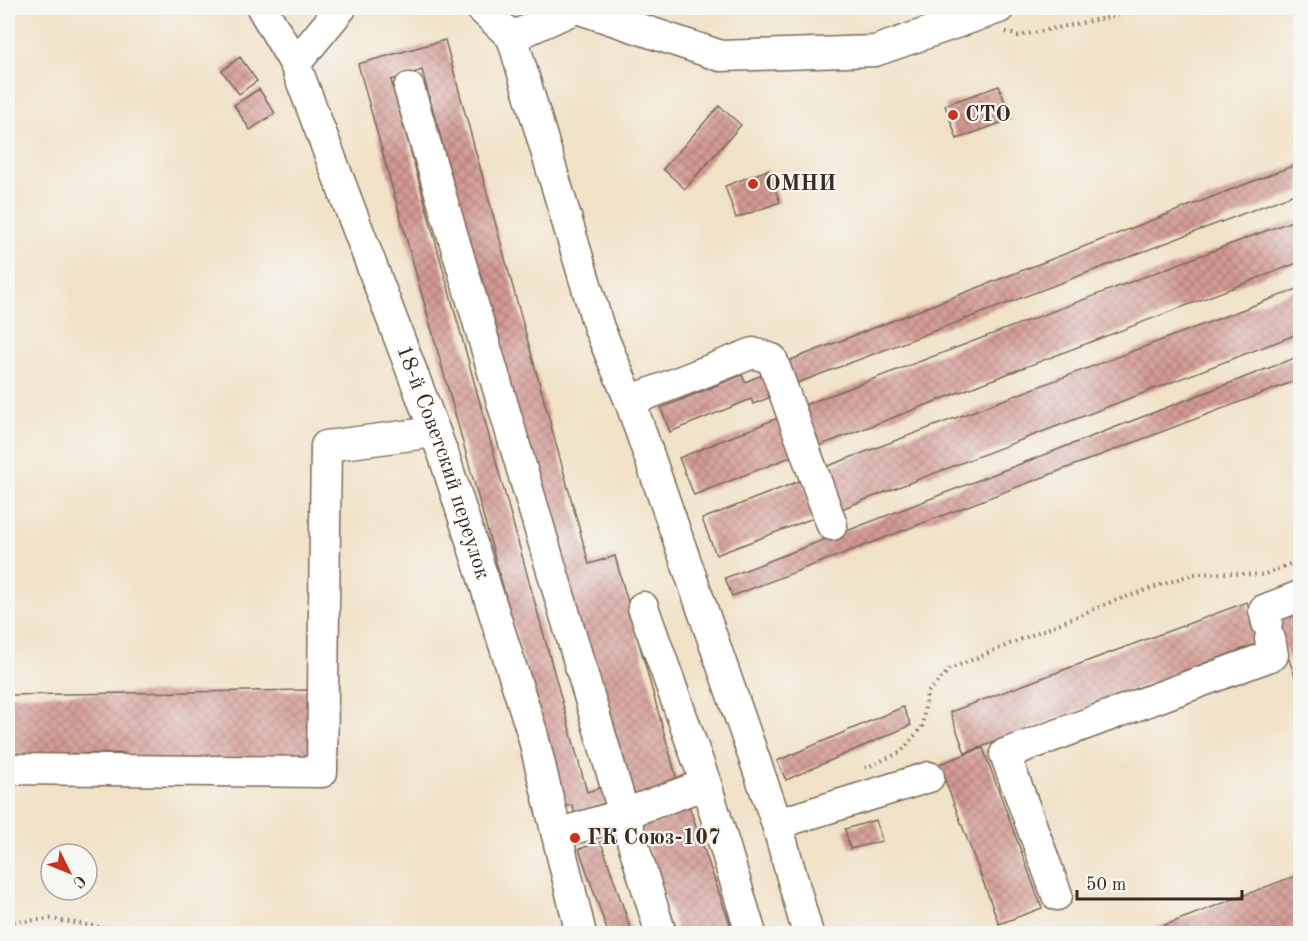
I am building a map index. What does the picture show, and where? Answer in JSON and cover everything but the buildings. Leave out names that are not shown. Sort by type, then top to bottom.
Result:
[{"type":"street","name":"18-й Советский переулок","points":[[262,8],[295,64],[435,432],[532,732],[579,928]]},
{"type":"street","points":[[295,64],[341,8]]},
{"type":"street","points":[[481,8],[512,37],[599,328],[630,401],[777,824],[808,933]]},
{"type":"street","points":[[512,37],[576,8],[722,56],[875,51],[999,8]]},
{"type":"street","points":[[409,88],[624,814],[662,933]]},
{"type":"street","points":[[630,401],[753,353],[772,359],[832,525]]},
{"type":"street","points":[[8,769],[322,772],[326,446],[435,432]]},
{"type":"street","points":[[1057,895],[1005,754],[1273,655],[1264,610],[1300,596]]},
{"type":"street","points":[[643,607],[706,784],[751,933]]},
{"type":"street","points":[[777,824],[929,777]]},
{"type":"street","points":[[557,834],[624,814],[706,784]]},
{"type":"path","points":[[969,19],[1018,36],[1153,8]]},
{"type":"path","points":[[862,769],[901,753],[922,727],[927,693],[950,669],[1111,602],[1193,574],[1263,575],[1300,560]]},
{"type":"path","points":[[8,922],[51,919],[124,933]]},
{"type":"path","points":[[509,933],[579,928]]},
{"type":"place","name":"СТО","points":[[953,115]]},
{"type":"place","name":"ОМНИ","points":[[753,184]]},
{"type":"place","name":"ГК Союз-107","points":[[575,838]]}]
